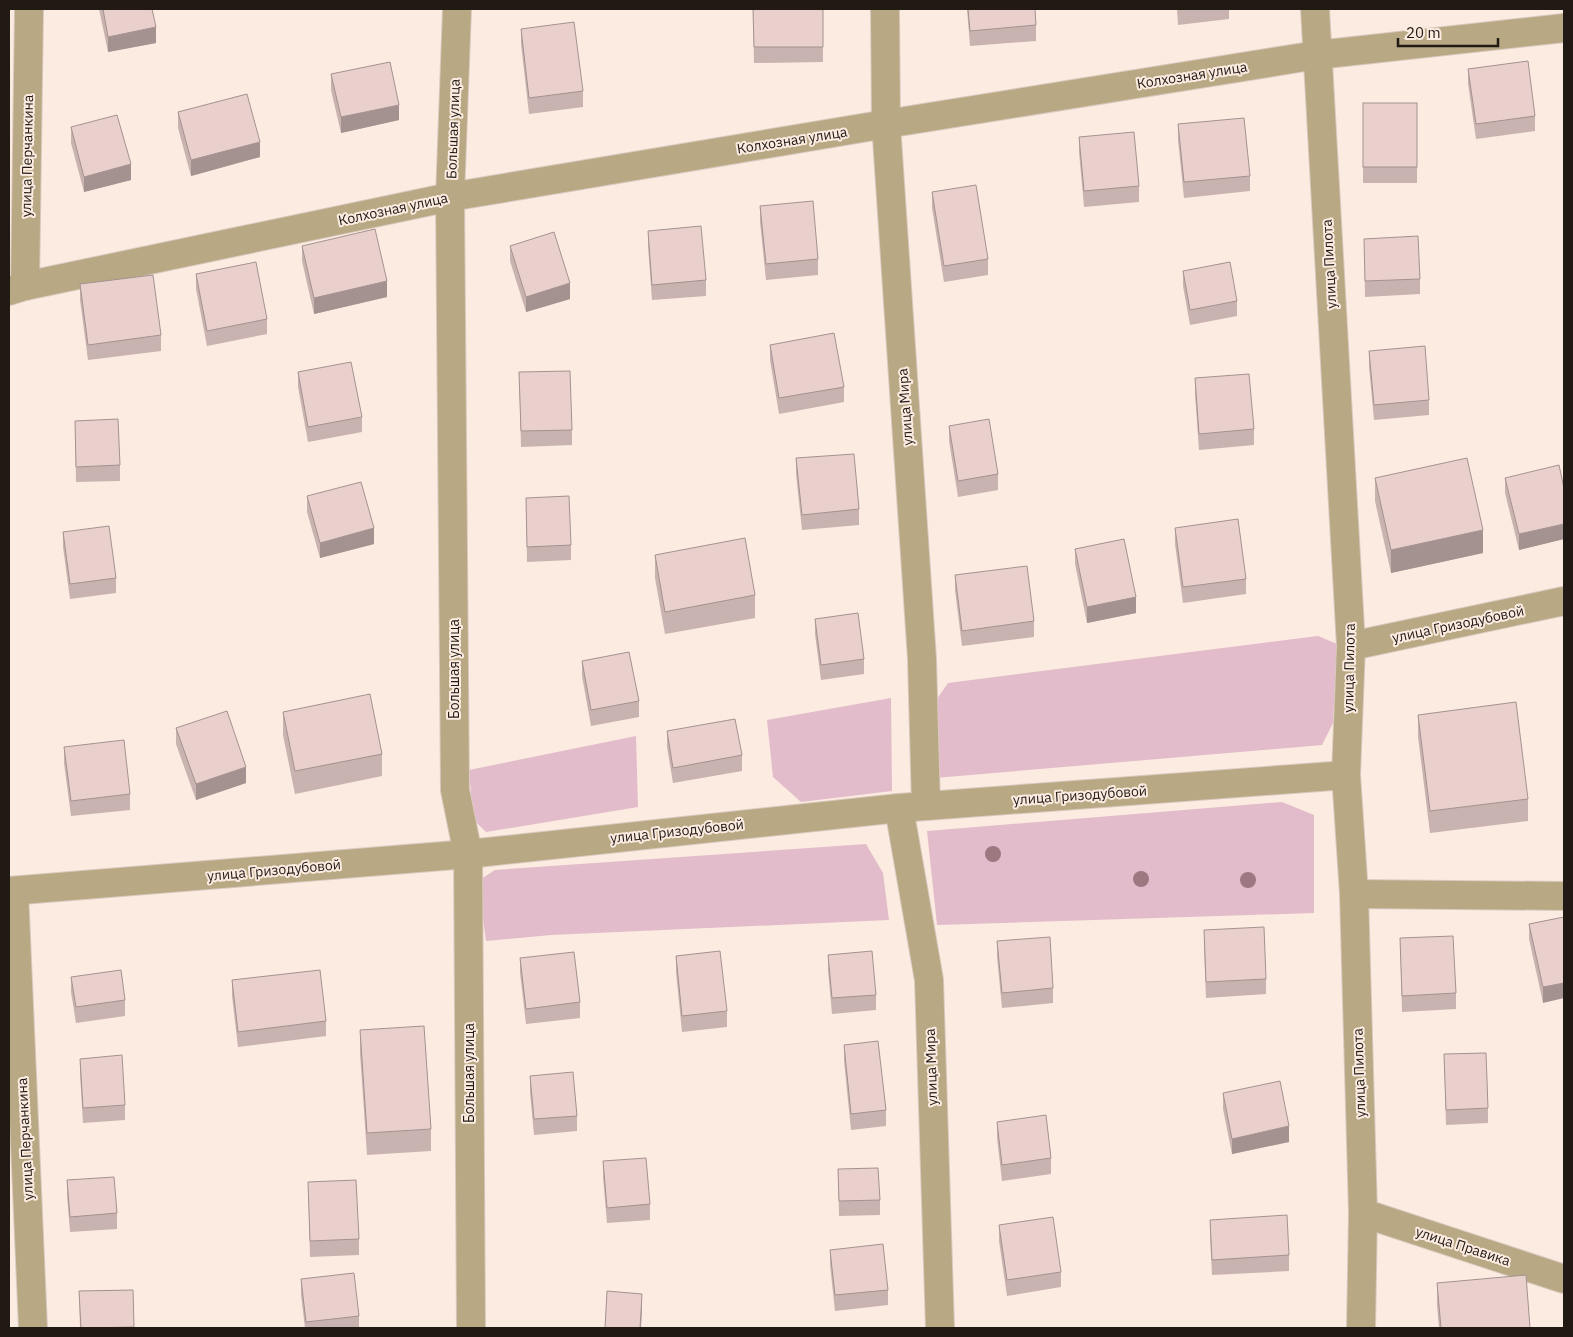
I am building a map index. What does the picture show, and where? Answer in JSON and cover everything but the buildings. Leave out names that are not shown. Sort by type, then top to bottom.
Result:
[{"type":"street","name":"улица Перчанкина","points":[[17,289],[29,9]]},
{"type":"street","name":"Большая улица","points":[[456,9],[450,197],[455,790],[468,854],[471,1328]]},
{"type":"street","name":"улица Мира","points":[[885,9],[886,124],[922,659],[913,807],[928,980],[940,1328]]},
{"type":"street","name":"улица Пилота","points":[[1315,9],[1351,646],[1346,775],[1354,894],[1363,1212],[1361,1328]]},
{"type":"street","name":"Колхозная улица","points":[[17,289],[450,197],[886,124],[1317,55],[1564,28]]},
{"type":"street","name":"улица Гризодубовой","points":[[1351,646],[1564,601]]},
{"type":"street","name":"улица Гризодубовой","points":[[11,891],[468,854],[913,807],[1346,775]]},
{"type":"street","name":"улица Перчанкина","points":[[11,891],[33,1328]]},
{"type":"street","points":[[1354,894],[1564,896]]},
{"type":"street","name":"улица Правика","points":[[1363,1212],[1564,1279]]},
{"type":"shaded area","points":[[1318,636],[1337,644],[1333,723],[1322,745],[935,778],[932,706],[948,683]]},
{"type":"shaded area","points":[[891,698],[892,791],[801,802],[773,777],[767,720]]},
{"type":"shaded area","points":[[636,736],[638,807],[486,832],[473,819],[469,770]]},
{"type":"shaded area","points":[[1282,802],[1314,815],[1314,913],[937,925],[927,831]]},
{"type":"shaded area","points":[[866,844],[883,873],[889,920],[551,935],[486,941],[478,881],[495,870]]}]
